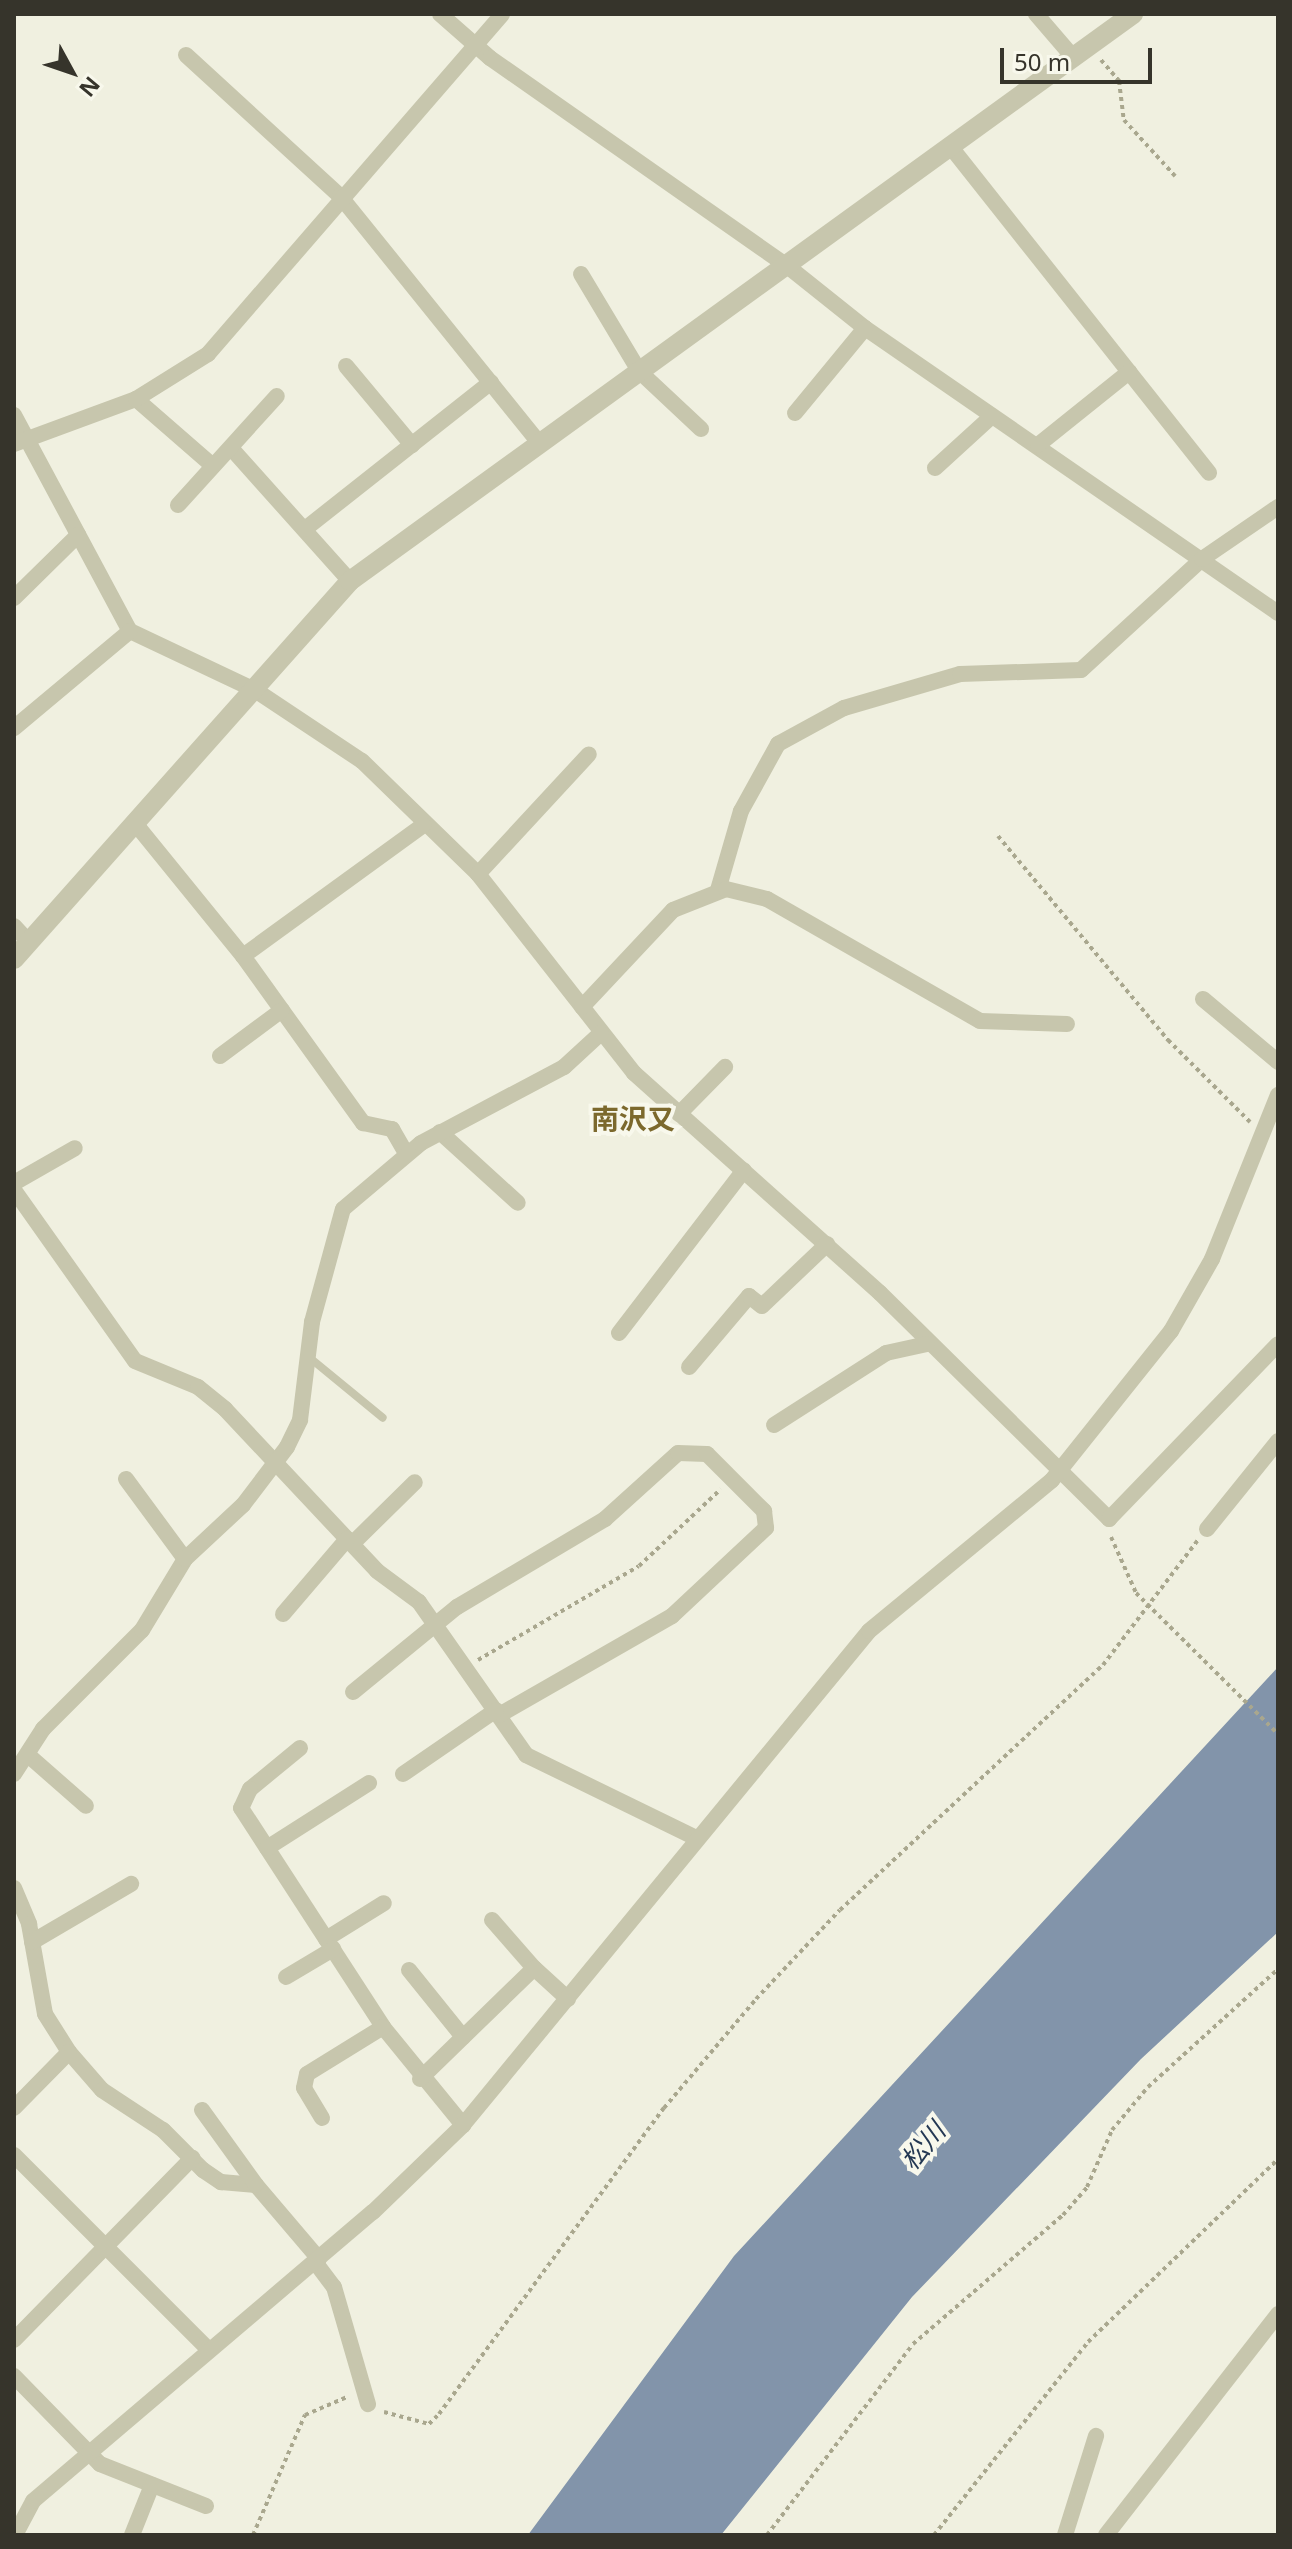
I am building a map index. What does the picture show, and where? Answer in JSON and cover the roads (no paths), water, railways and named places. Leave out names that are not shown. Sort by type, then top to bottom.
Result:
[{"type":"street","points":[[440,14],[475,43],[786,265],[865,328],[1278,613]]},
{"type":"street","points":[[21,441],[136,399],[224,338],[340,196],[502,14]]},
{"type":"street","points":[[1036,14],[1082,53]]},
{"type":"street","points":[[14,959],[350,581],[1133,14]]},
{"type":"street","points":[[186,55],[340,196],[539,443]]},
{"type":"street","points":[[950,146],[1209,473]]},
{"type":"street","points":[[581,274],[639,371],[701,429]]},
{"type":"street","points":[[795,413],[865,328]]},
{"type":"street","points":[[346,366],[412,445]]},
{"type":"street","points":[[1038,445],[1129,372]]},
{"type":"street","points":[[305,529],[491,382]]},
{"type":"street","points":[[178,505],[277,396]]},
{"type":"street","points":[[136,399],[213,466]]},
{"type":"street","points":[[14,415],[21,441],[78,535],[130,631],[255,690],[362,761],[423,825],[478,874],[601,1033],[679,1114],[827,1244],[1109,1519],[1278,1344]]},
{"type":"street","points":[[935,468],[992,416]]},
{"type":"street","points":[[231,448],[350,581]]},
{"type":"street","points":[[718,890],[741,811],[778,744],[844,708],[960,674],[1081,670],[1202,559],[1278,507]]},
{"type":"street","points":[[14,598],[78,535]]},
{"type":"street","points":[[14,728],[130,631]]},
{"type":"street","points":[[478,874],[589,754]]},
{"type":"street","points":[[134,822],[243,956],[363,1123],[392,1129],[406,1153]]},
{"type":"street","points":[[243,956],[423,825]]},
{"type":"street","points":[[582,1007],[673,910],[718,890],[767,899],[980,1021],[1067,1024]]},
{"type":"street","points":[[14,926],[29,942]]},
{"type":"street","points":[[1203,999],[1278,1062]]},
{"type":"street","points":[[220,1056],[282,1010]]},
{"type":"street","points":[[14,1774],[85,1681],[142,1630],[185,1559],[274,1465],[300,1420],[327,1251],[343,1209],[406,1153],[564,1067],[601,1033]]},
{"type":"street","points":[[679,1114],[725,1067]]},
{"type":"street","points":[[15,2535],[33,2501],[317,2261],[463,2125],[568,1999],[694,1837],[869,1631],[1052,1480],[1057,1465],[1171,1331],[1212,1259],[1270,1128],[1278,1095]]},
{"type":"street","points":[[440,1132],[518,1203]]},
{"type":"street","points":[[14,1183],[75,1148]]},
{"type":"street","points":[[619,1333],[744,1170]]},
{"type":"street","points":[[14,1190],[135,1361],[198,1387],[435,1622],[533,1760],[694,1837]]},
{"type":"street","points":[[689,1367],[749,1296],[762,1306],[827,1244]]},
{"type":"street","points":[[774,1425],[886,1353],[927,1344]]},
{"type":"street","points":[[1207,1529],[1278,1441]]},
{"type":"street","points":[[353,1692],[435,1622],[605,1519],[678,1453],[700,1450],[764,1511],[766,1528],[672,1616],[498,1712],[403,1774]]},
{"type":"street","points":[[126,1479],[185,1559]]},
{"type":"street","points":[[283,1614],[350,1541],[415,1482]]},
{"type":"street","points":[[300,1748],[250,1789],[241,1808],[383,2027],[420,2079],[463,2125]]},
{"type":"street","points":[[28,1755],[86,1806]]},
{"type":"street","points":[[267,1848],[369,1783]]},
{"type":"street","points":[[32,1942],[131,1884]]},
{"type":"street","points":[[14,1888],[32,1942],[45,2014],[69,2052],[102,2090],[221,2182],[256,2185]]},
{"type":"street","points":[[286,1977],[384,1903]]},
{"type":"street","points":[[492,1920],[534,1968],[568,1999]]},
{"type":"street","points":[[420,2079],[534,1968]]},
{"type":"street","points":[[409,1970],[463,2037]]},
{"type":"street","points":[[322,2118],[304,2088],[307,2074],[383,2027]]},
{"type":"street","points":[[14,2108],[69,2052]]},
{"type":"street","points":[[202,2110],[334,2287],[368,2404]]},
{"type":"street","points":[[14,2155],[209,2350]]},
{"type":"street","points":[[14,2340],[192,2158]]},
{"type":"street","points":[[1106,2535],[1278,2314]]},
{"type":"street","points":[[14,2376],[100,2464],[206,2506]]},
{"type":"street","points":[[1065,2535],[1096,2436]]},
{"type":"street","points":[[132,2535],[152,2485]]},
{"type":"lane","points":[[310,1358],[383,1418]]},
{"type":"water","name":"松川","points":[[1278,1667],[1278,1932],[1141,2059],[912,2297],[721,2535],[528,2535],[734,2256]]},
{"type":"district","name":"南沢又","points":[[633,1118]]}]
